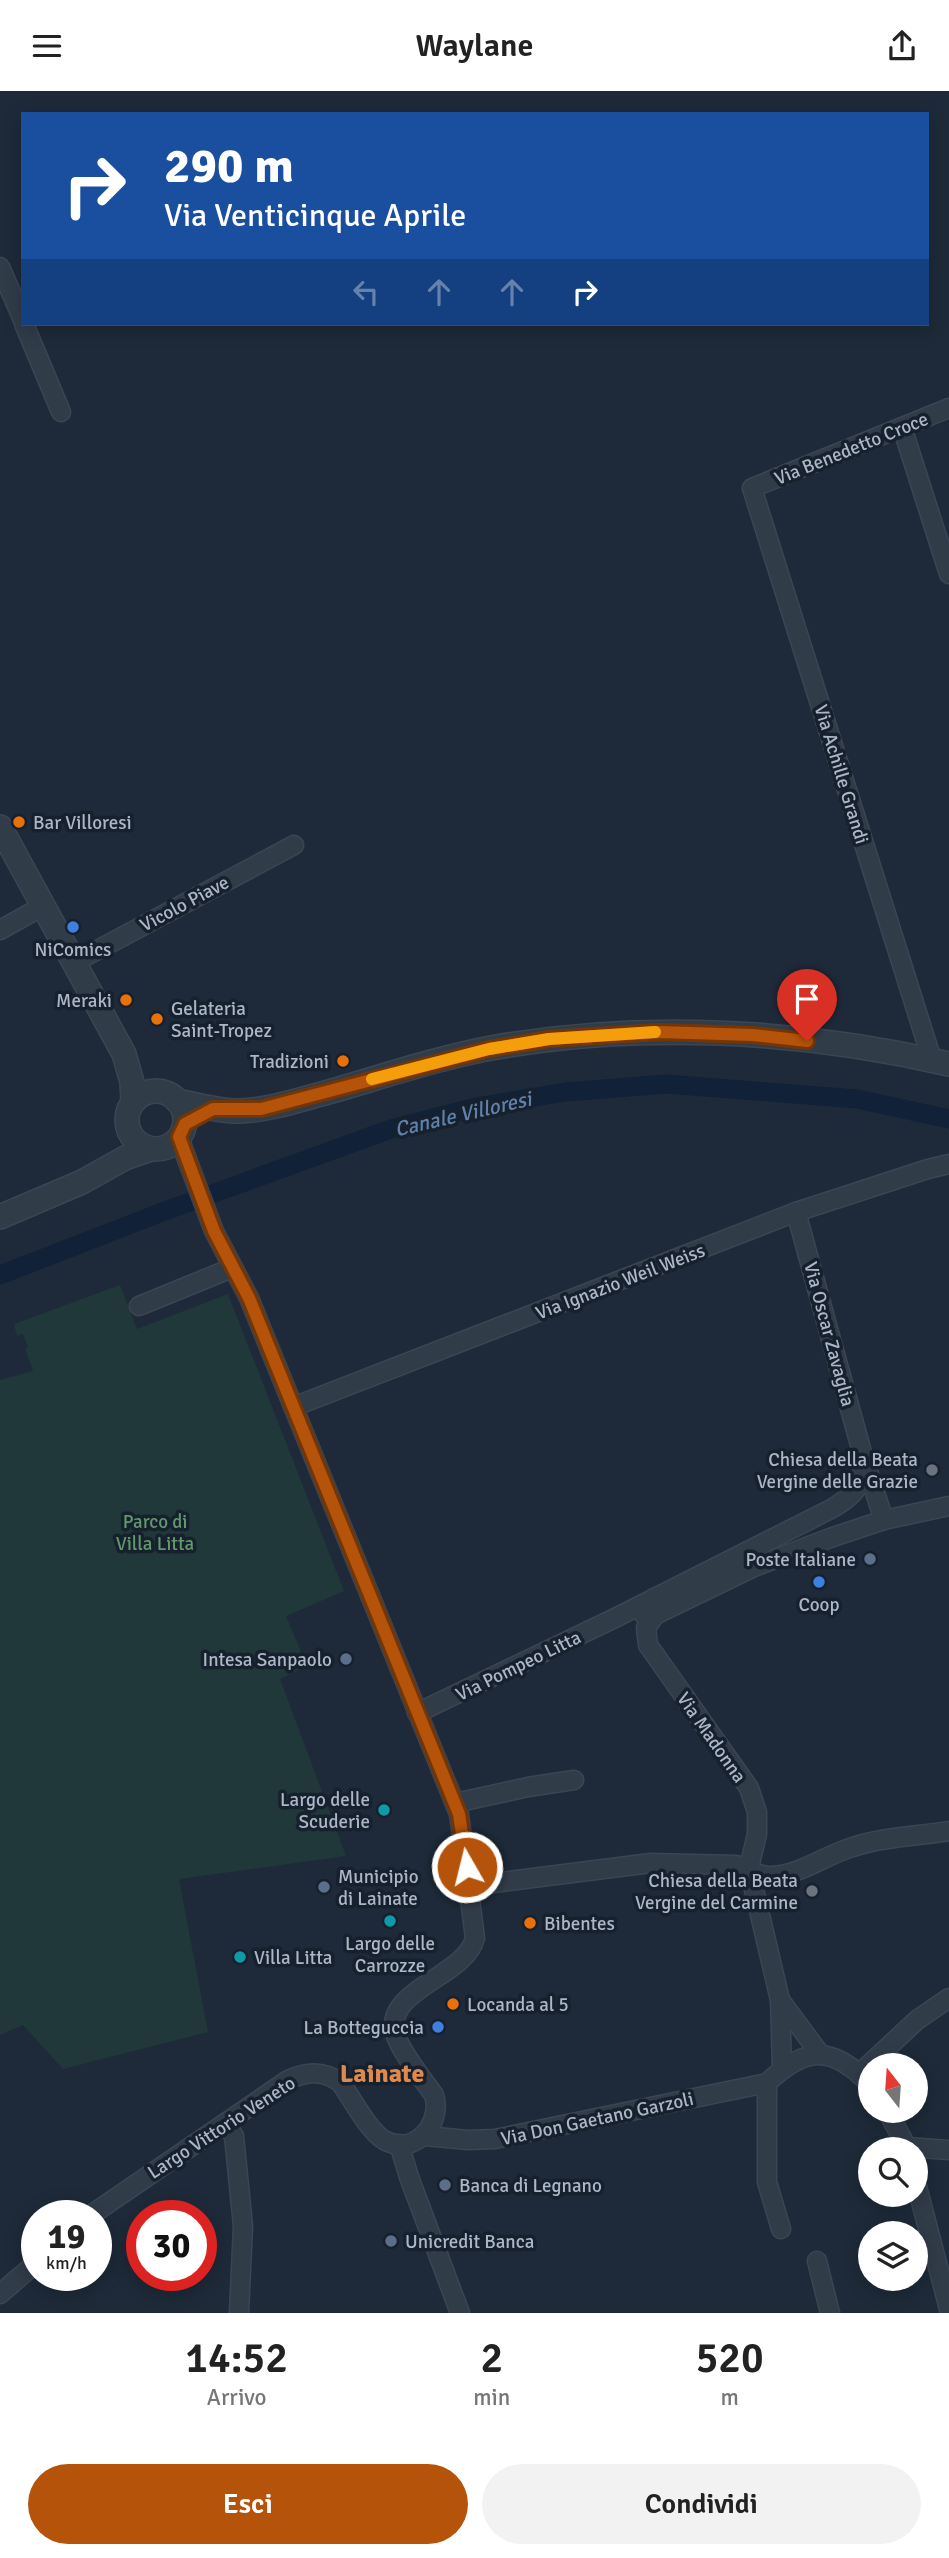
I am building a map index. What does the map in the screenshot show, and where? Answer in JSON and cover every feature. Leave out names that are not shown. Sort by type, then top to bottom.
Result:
[{"type":"street","points":[[0,267],[21,317]]},
{"type":"street","points":[[25,326],[61,412]]},
{"type":"street","name":"Via Benedetto Croce","points":[[752,488],[949,408]]},
{"type":"street","points":[[902,427],[949,574]]},
{"type":"street","name":"Via Achille Grandi","points":[[752,488],[940,1062]]},
{"type":"street","points":[[0,827],[124,1054],[132,1082],[133,1102],[127,1115],[128,1129],[119,1152],[109,1166]]},
{"type":"street","name":"Vicolo Piave","points":[[75,962],[294,845]]},
{"type":"street","points":[[0,930],[44,906]]},
{"type":"street","points":[[133,1102],[149,1092],[213,1109],[261,1109],[489,1049],[549,1039],[659,1032],[753,1035],[868,1048],[940,1062]]},
{"type":"street","points":[[124,1054],[182,1107],[184,1139],[214,1231],[249,1298],[416,1713],[455,1803],[462,1828],[475,1938],[470,1951],[460,1961],[407,1998],[400,2006],[395,2020],[397,2041],[434,2095],[437,2104],[435,2121],[413,2140],[409,2177],[460,2313]]},
{"type":"street","points":[[0,1217],[82,1182],[109,1166],[184,1139],[213,1109]]},
{"type":"street","points":[[128,1129],[136,1142],[151,1149]]},
{"type":"street","name":"Via Ignazio Weil Weiss","points":[[293,1407],[796,1212],[949,1164]]},
{"type":"street","name":"Via Oscar Zavaglia","points":[[796,1212],[863,1456],[884,1520]]},
{"type":"street","points":[[139,1306],[232,1268]]},
{"type":"street","name":"Via Oscar Zavaglia","points":[[841,1503],[855,1493],[860,1485],[863,1456]]},
{"type":"street","points":[[841,1503],[848,1514],[850,1531]]},
{"type":"street","name":"Via Pompeo Litta","points":[[655,1607],[841,1503]]},
{"type":"street","name":"Via Pompeo Litta","points":[[416,1713],[619,1616],[655,1607],[850,1531],[884,1520],[949,1506]]},
{"type":"street","name":"Via Madonna","points":[[655,1607],[646,1628],[648,1645],[749,1788],[757,1812],[757,1834],[749,1868]]},
{"type":"street","points":[[455,1803],[574,1780]]},
{"type":"street","points":[[470,1886],[651,1863],[736,1865],[749,1868],[764,1877],[774,1876],[797,1870],[853,1846],[949,1831]]},
{"type":"street","points":[[749,1868],[780,2000],[782,2069]]},
{"type":"street","points":[[888,2053],[917,2020],[949,1998]]},
{"type":"street","points":[[780,2000],[820,2054],[844,2064],[858,2074]]},
{"type":"street","points":[[781,2229],[767,2182],[767,2083],[795,2060],[820,2054]]},
{"type":"street","name":"Largo Vittorio Veneto","points":[[112,2201],[288,2080],[305,2073],[320,2073],[333,2077],[377,2134],[390,2143],[413,2140]]},
{"type":"street","name":"Via Don Gaetano Garzoli","points":[[413,2140],[495,2139],[767,2083]]},
{"type":"street","points":[[225,2123],[234,2136],[243,2226],[239,2313]]},
{"type":"street","points":[[928,2149],[949,2150]]},
{"type":"street","points":[[922,2207],[949,2309]]},
{"type":"street","points":[[817,2261],[830,2313]]},
{"type":"street","points":[[0,2294],[21,2276]]},
{"type":"green space","name":"Parco di Villa Litta","points":[[120,1285],[137,1329],[228,1294],[344,1591],[286,1616],[307,1666],[280,1679],[346,1856],[179,1879],[208,2032],[63,2069],[23,2025],[0,2035],[0,1380],[33,1371],[23,1334],[17,1336],[14,1324]]},
{"type":"waterway","name":"Canale Villoresi","points":[[0,1275],[165,1211],[391,1129],[476,1107],[565,1092],[667,1084],[857,1099],[949,1119]]},
{"type":"slow traffic","points":[[372,1079],[489,1049],[549,1039],[655,1032]]},
{"type":"place","name":"Bar Villoresi","points":[[19,822]]},
{"type":"place","name":"NiComics","points":[[73,927]]},
{"type":"place","name":"Meraki","points":[[126,1000]]},
{"type":"place","name":"Gelateria Saint-Tropez","points":[[157,1019]]},
{"type":"place","name":"Tradizioni","points":[[343,1061]]},
{"type":"place","name":"Chiesa della Beata Vergine delle Grazie","points":[[932,1470]]},
{"type":"place","name":"Poste Italiane","points":[[870,1559]]},
{"type":"place","name":"Coop","points":[[819,1582]]},
{"type":"place","name":"Intesa Sanpaolo","points":[[346,1659]]},
{"type":"place","name":"Largo delle Scuderie","points":[[384,1810]]},
{"type":"place","name":"Municipio di Lainate","points":[[324,1887]]},
{"type":"place","name":"Chiesa della Beata Vergine del Carmine","points":[[812,1891]]},
{"type":"place","name":"Largo delle Carrozze","points":[[390,1921]]},
{"type":"place","name":"Bibentes","points":[[530,1923]]},
{"type":"place","name":"Villa Litta","points":[[240,1957]]},
{"type":"place","name":"Locanda al 5","points":[[453,2004]]},
{"type":"place","name":"La Botteguccia","points":[[438,2027]]},
{"type":"place","name":"Banca di Legnano","points":[[445,2185]]},
{"type":"place","name":"Unicredit Banca","points":[[391,2241]]},
{"type":"district","name":"Lainate","points":[[382,2073]]},
{"type":"route","points":[[467,1867],[459,1814],[249,1298],[214,1231],[179,1137],[185,1124],[213,1109],[261,1109],[489,1049],[549,1039],[659,1032],[753,1035],[807,1041]]}]
